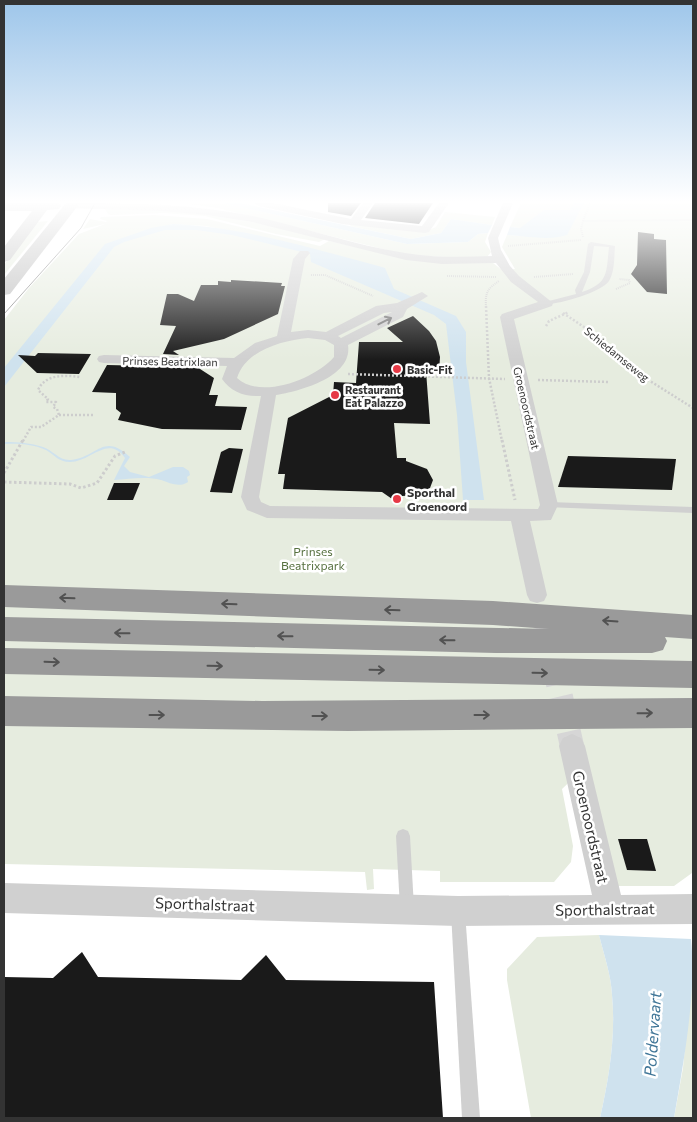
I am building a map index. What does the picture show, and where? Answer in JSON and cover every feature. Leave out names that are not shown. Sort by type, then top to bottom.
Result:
[{"type":"highway","points":[[4,596],[493,613],[693,627]]},
{"type":"highway","points":[[4,629],[496,641],[693,641]]},
{"type":"highway","points":[[4,661],[693,675]]},
{"type":"highway","points":[[4,711],[260,716],[693,713]]},
{"type":"main road","points":[[4,290],[32,255]]},
{"type":"street","points":[[283,338],[302,255]]},
{"type":"street","points":[[399,255],[452,260],[501,259]]},
{"type":"street","points":[[499,255],[519,283],[547,303]]},
{"type":"street","name":"Prinses Beatrixlaan","points":[[328,336],[381,309],[402,306],[422,296]]},
{"type":"street","name":"Groenoordstraat","points":[[547,303],[507,317],[549,505]]},
{"type":"street","name":"Prinses Beatrixlaan","points":[[341,343],[398,314],[402,306]]},
{"type":"street","name":"Prinses Beatrixlaan","points":[[308,334],[328,336],[341,343],[342,354],[340,359],[323,374],[285,389],[269,392],[247,391],[236,386],[229,379],[230,371],[235,362],[255,350],[283,338],[308,334]]},
{"type":"street","name":"Prinses Beatrixlaan","points":[[104,359],[235,362]]},
{"type":"street","points":[[269,392],[250,497],[254,506],[267,512],[519,516],[544,515],[549,505]]},
{"type":"street","points":[[519,516],[537,595]]},
{"type":"street","name":"Groenoordstraat","points":[[572,746],[610,909]]},
{"type":"street","name":"Sporthalstraat","points":[[4,898],[458,911],[693,908]]},
{"type":"lane","points":[[579,294],[578,290],[586,272],[589,255]]},
{"type":"lane","points":[[547,303],[601,286],[607,281],[611,255]]},
{"type":"lane","points":[[549,505],[693,510]]},
{"type":"lane","points":[[403,836],[407,910]]},
{"type":"lane","points":[[458,911],[471,1118]]},
{"type":"path","points":[[296,275],[325,275],[402,306]]},
{"type":"path","name":"Schiedamseweg","points":[[547,303],[599,337],[642,376],[693,408]]},
{"type":"path","points":[[323,374],[472,378]]},
{"type":"path","points":[[59,415],[56,408],[53,407],[56,402],[46,402],[48,399],[38,390],[39,385],[43,380],[57,377],[80,377]]},
{"type":"path","points":[[4,473],[31,427],[41,427],[59,415],[92,415]]},
{"type":"path","points":[[4,482],[70,484],[81,488],[97,483],[115,456],[125,452]]},
{"type":"green space","points":[[11,255],[20,255],[4,275],[4,265]]},
{"type":"green space","name":"Prinses Beatrixpark","points":[[59,255],[391,255],[416,261],[493,263],[502,270],[515,269],[507,255],[693,255],[692,873],[674,886],[616,886],[586,766],[562,789],[573,846],[571,862],[554,882],[440,882],[440,871],[373,869],[374,889],[367,890],[365,872],[4,864],[4,320],[29,288]]},
{"type":"green space","points":[[414,255],[488,255],[464,258]]},
{"type":"green space","points":[[599,935],[610,980],[613,1010],[611,1057],[600,1118],[531,1118],[507,980],[507,969],[537,937]]},
{"type":"green space","points":[[693,960],[693,1118],[674,1118],[683,1068]]},
{"type":"water","points":[[96,255],[107,255],[4,387],[4,368]]},
{"type":"water","points":[[310,255],[339,255],[385,268],[394,289],[456,316],[466,332],[466,362],[484,500],[463,500],[457,415],[446,324],[434,315],[311,262]]},
{"type":"water","points":[[5,442],[24,443],[47,448],[67,460],[80,458],[107,446],[113,447],[130,457],[124,466],[130,472],[149,477],[173,467],[183,467],[189,471],[190,475],[187,477],[188,482],[181,485],[150,478],[114,480],[125,458],[119,451],[112,448],[99,451],[78,461],[66,462],[36,446],[4,444]]},
{"type":"water","name":"Poldervaart","points":[[599,935],[691,939],[691,1005],[674,1118],[600,1118],[611,1057],[613,1010],[610,980]]},
{"type":"building","points":[[637,255],[666,255],[667,294],[647,292],[631,274],[637,265]]},
{"type":"building","points":[[231,280],[282,283],[281,286],[285,286],[278,314],[224,339],[173,351],[179,355],[163,354],[176,326],[160,325],[167,294],[178,294],[194,301],[201,285],[218,285],[218,281],[231,282]]},
{"type":"building","points":[[413,316],[429,331],[436,341],[440,357],[439,372],[426,371],[430,424],[394,423],[397,458],[406,458],[406,461],[427,469],[433,480],[430,488],[421,495],[402,496],[395,501],[382,492],[283,489],[285,474],[278,474],[288,418],[333,395],[334,382],[356,383],[359,342],[403,342],[387,328]]},
{"type":"building","points":[[38,353],[91,354],[79,374],[37,373],[18,355],[35,356]]},
{"type":"building","points":[[107,365],[197,367],[214,378],[209,395],[218,395],[215,406],[247,407],[241,430],[162,429],[118,420],[121,413],[116,409],[116,393],[92,392]]},
{"type":"building","points":[[229,448],[243,449],[232,493],[210,492],[221,452]]},
{"type":"building","points":[[568,456],[676,459],[672,490],[558,487]]},
{"type":"building","points":[[114,483],[140,483],[133,500],[107,500]]},
{"type":"building","points":[[618,839],[647,839],[656,871],[627,870]]},
{"type":"building","points":[[82,952],[98,977],[241,980],[266,955],[286,980],[434,982],[443,1118],[4,1118],[4,977],[53,978]]},
{"type":"tunnel","points":[[545,626],[572,746]]},
{"type":"tram line","points":[[4,314],[57,255]]},
{"type":"place","name":"Basic-Fit","points":[[397,369]]},
{"type":"place","name":"Restaurant Eat Palazzo","points":[[335,395]]},
{"type":"place","name":"Sporthal Groenoord","points":[[397,499]]}]
